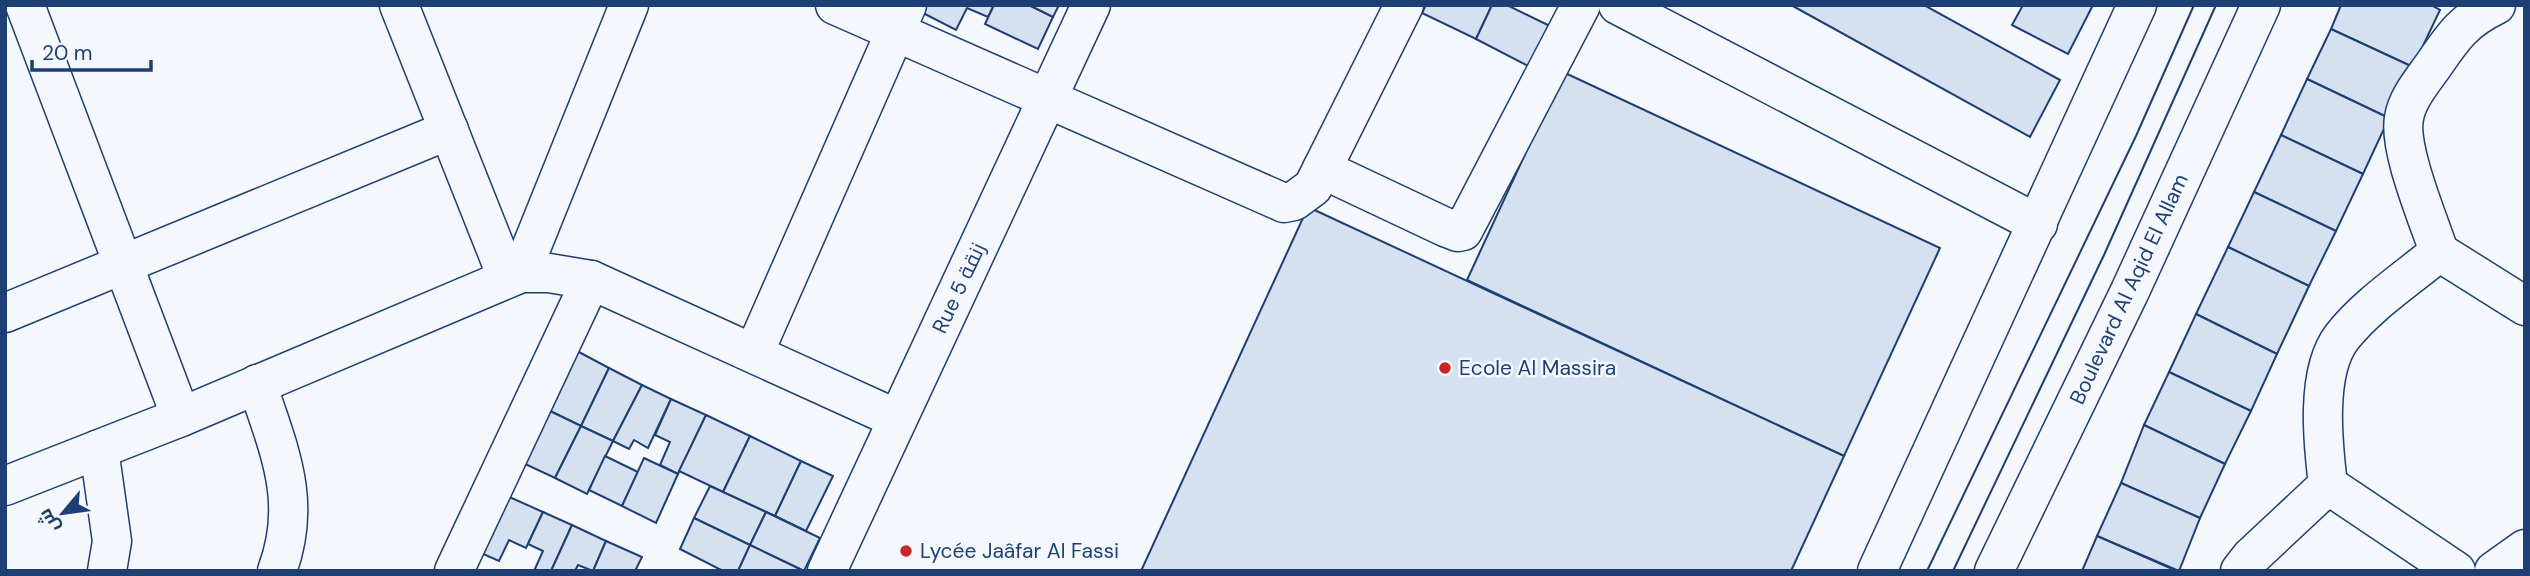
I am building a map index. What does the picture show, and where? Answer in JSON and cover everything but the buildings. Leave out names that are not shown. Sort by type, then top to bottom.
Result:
[{"type":"street","points":[[25,5],[125,262],[181,416]]},
{"type":"street","points":[[399,5],[449,130],[514,275]]},
{"type":"street","points":[[514,275],[629,5]]},
{"type":"street","points":[[835,5],[901,19],[1047,100],[1284,203],[1294,201],[1313,187],[1404,5]]},
{"type":"street","name":"Rue 5 زنقة","points":[[827,571],[1091,5]]},
{"type":"street","points":[[1322,169],[1445,227],[1463,231],[1581,5]]},
{"type":"street","points":[[1618,5],[2038,224]]},
{"type":"street","points":[[1877,571],[2137,5]]},
{"type":"street","name":"Boulevard Al Aqid El Allam","points":[[1994,571],[2130,291],[2261,5]]},
{"type":"street","points":[[2496,5],[2473,16],[2457,31],[2416,90],[2403,119],[2415,181],[2439,252],[2525,306]]},
{"type":"street","points":[[754,353],[901,19]]},
{"type":"street","points":[[5,313],[449,130]]},
{"type":"street","points":[[2439,252],[2369,309],[2340,339],[2325,389],[2321,420],[2328,485],[2456,571]]},
{"type":"street","points":[[5,486],[181,416],[514,275],[549,273],[591,280],[897,419]]},
{"type":"street","points":[[454,571],[591,280]]},
{"type":"street","points":[[257,384],[290,505],[289,538],[277,571]]},
{"type":"street","points":[[99,449],[112,541],[107,571]]},
{"type":"street","points":[[2240,571],[2328,485]]},
{"type":"street","points":[[2494,571],[2525,549]]},
{"type":"tram line","points":[[1927,571],[2136,136],[2194,5]]},
{"type":"tram line","points":[[1953,571],[2104,255],[2216,5]]},
{"type":"place","name":"Ecole Al Massira","points":[[1445,368]]},
{"type":"place","name":"Lycée Jaâfar Al Fassi","points":[[906,551]]}]
